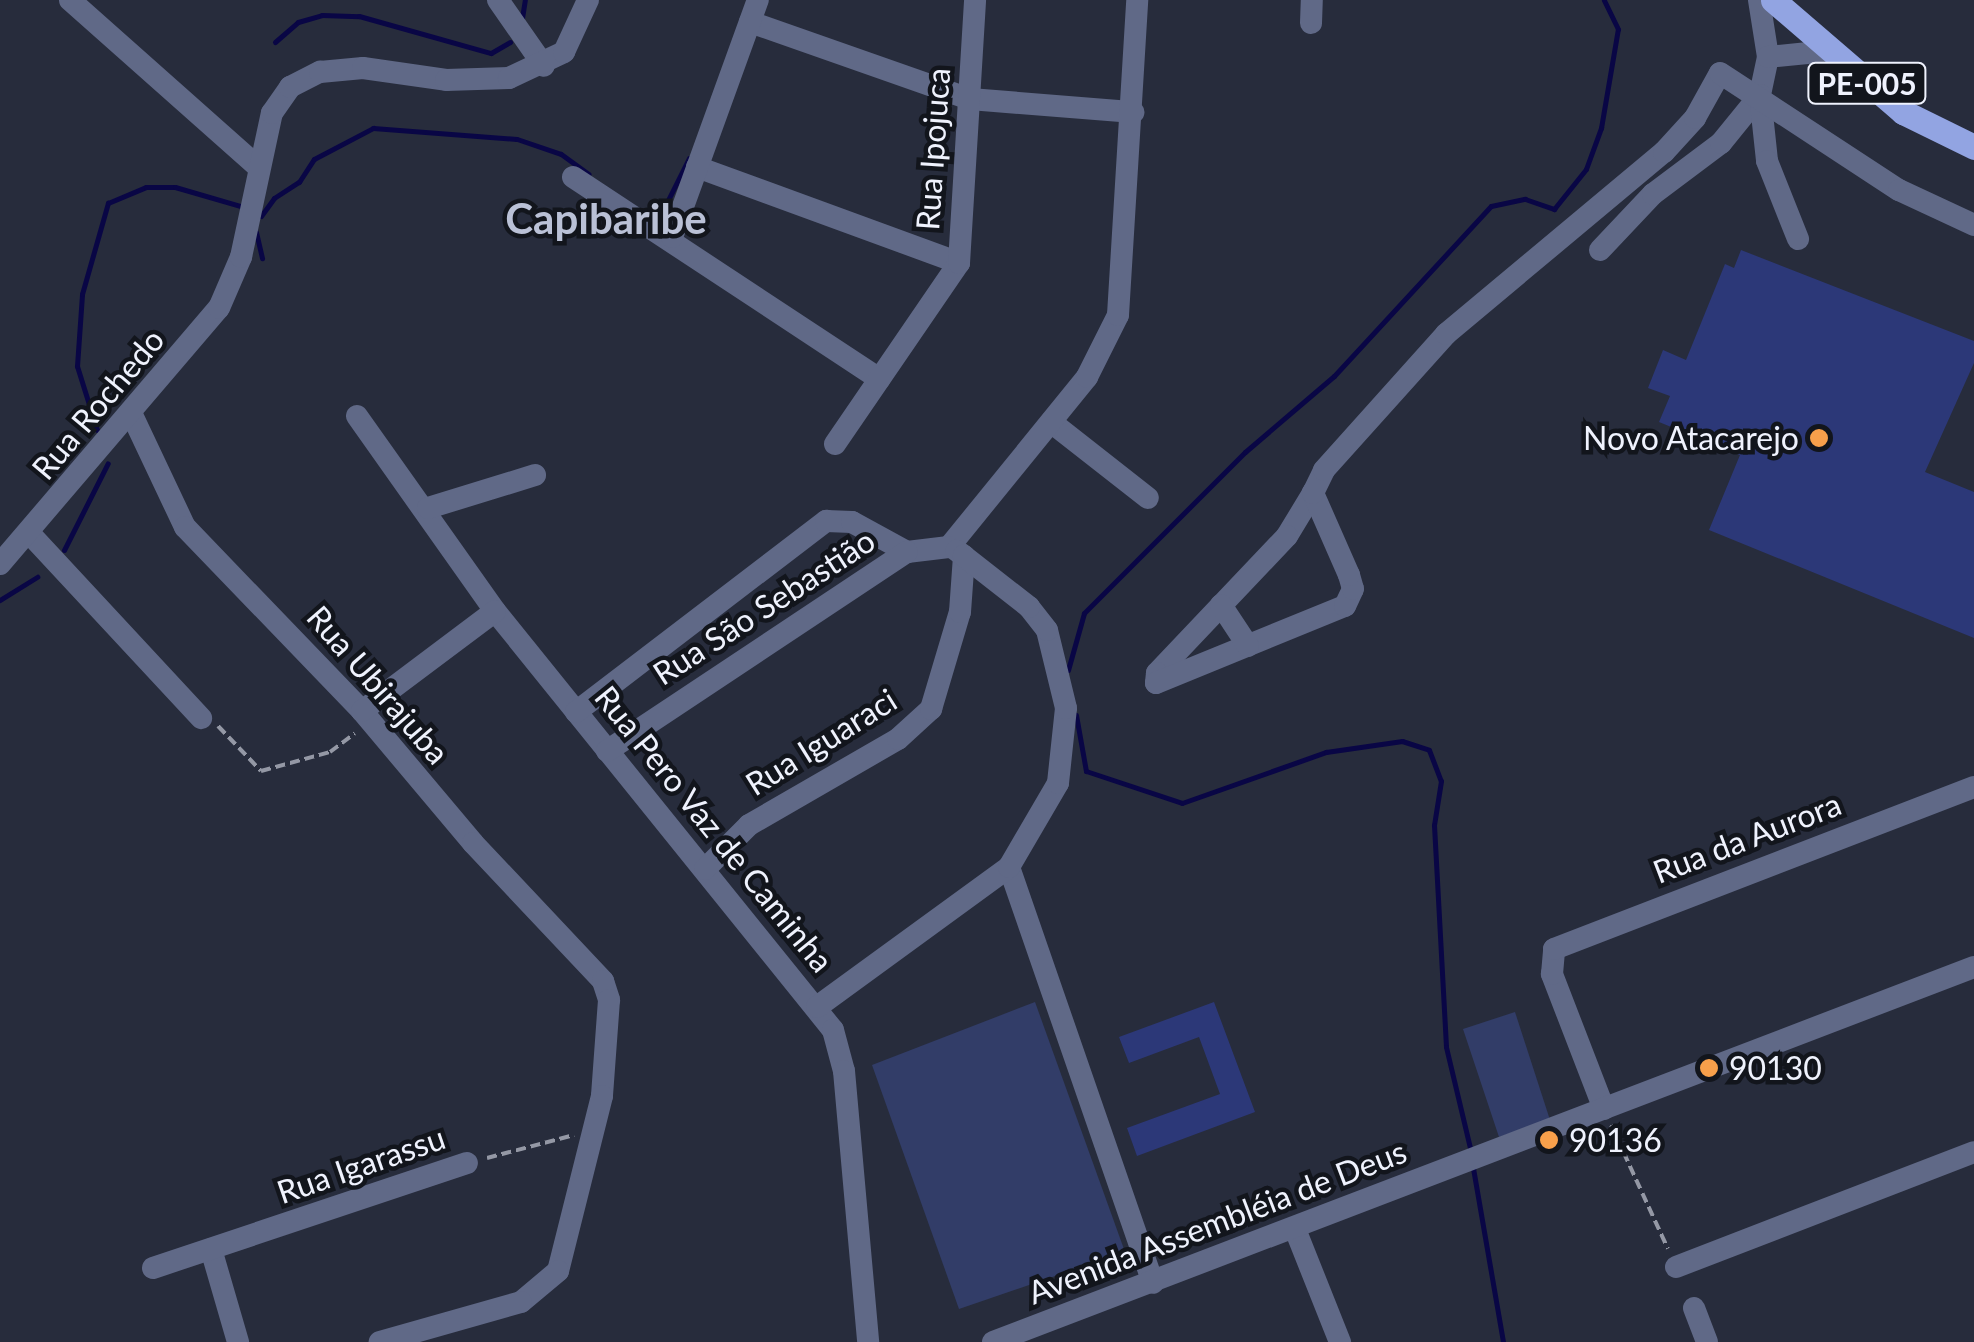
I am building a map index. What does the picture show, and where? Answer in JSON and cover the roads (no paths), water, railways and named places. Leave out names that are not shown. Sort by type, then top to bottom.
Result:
[{"type":"main road","name":"PE-005","points":[[1773,0],[1828,52],[1925,127],[1974,147]]},
{"type":"street","points":[[70,0],[256,165]]},
{"type":"street","points":[[498,0],[544,66],[564,52],[588,0]]},
{"type":"street","name":"Rua Ipojuca","points":[[835,444],[958,263],[975,0]]},
{"type":"street","points":[[957,552],[1107,344],[1118,315],[1137,0]]},
{"type":"street","points":[[1760,0],[1768,57],[1760,95],[1766,161],[1798,239]]},
{"type":"street","points":[[672,236],[754,11],[970,99],[1133,112]]},
{"type":"street","points":[[1768,57],[1828,52]]},
{"type":"street","name":"Rua Rochedo","points":[[0,564],[30,535],[204,330],[234,282],[249,222],[256,165],[272,113],[290,88],[320,72],[363,68],[482,82],[544,66]]},
{"type":"street","points":[[1312,493],[1349,576],[1350,600],[1156,683],[1157,673],[1287,536],[1312,493],[1355,428],[1446,334],[1664,152],[1695,118],[1720,73],[1760,95],[1899,190],[1974,224]]},
{"type":"street","points":[[1600,250],[1646,201],[1721,143],[1760,95]]},
{"type":"street","points":[[697,167],[958,263]]},
{"type":"street","points":[[573,177],[634,222],[672,236],[880,379]]},
{"type":"street","name":"Rua Ubirajuba","points":[[132,415],[185,528],[367,716],[604,981],[611,1034],[563,1257],[547,1286],[494,1312],[380,1342]]},
{"type":"street","name":"Rua Pero Vaz de Caminha","points":[[357,416],[428,508],[495,611],[817,1007],[838,1039],[868,1342]]},
{"type":"street","points":[[1051,422],[1148,498]]},
{"type":"street","points":[[428,508],[535,475]]},
{"type":"street","points":[[576,712],[694,616],[826,521],[852,522],[907,552],[957,552],[1039,618],[1061,675],[1062,770],[1045,813],[1009,867],[817,1007]]},
{"type":"street","points":[[30,535],[200,718]]},
{"type":"street","name":"Rua São Sebastião","points":[[608,751],[907,552]]},
{"type":"street","name":"Rua Iguaraci","points":[[705,869],[778,804],[898,740],[930,709],[954,641],[957,552]]},
{"type":"street","points":[[1221,605],[1248,646]]},
{"type":"street","points":[[367,716],[495,611]]},
{"type":"street","name":"Rua da Aurora","points":[[1604,1110],[1549,958],[1565,942],[1974,788]]},
{"type":"street","points":[[1009,867],[1154,1283]]},
{"type":"street","points":[[1604,1110],[1974,966]]},
{"type":"street","name":"Avenida Assembléia de Deus","points":[[993,1342],[1604,1110]]},
{"type":"street","points":[[1676,1267],[1974,1152]]},
{"type":"street","name":"Rua Igarassu","points":[[154,1268],[468,1163]]},
{"type":"street","points":[[1295,1229],[1340,1342]]},
{"type":"street","points":[[210,1249],[238,1342]]},
{"type":"street","points":[[1694,1308],[1708,1342]]},
{"type":"waterway","points":[[522,18],[525,0]]},
{"type":"waterway","points":[[1068,670],[1084,613],[1245,452],[1334,376],[1491,206],[1525,199],[1554,209],[1586,169],[1601,128],[1618,29],[1604,0]]},
{"type":"waterway","points":[[275,42],[298,22],[322,15],[359,16],[491,53],[510,42]]},
{"type":"waterway","points":[[261,216],[274,198],[299,182],[314,159],[373,128],[517,139],[561,154],[589,174]]},
{"type":"waterway","points":[[644,211],[663,210],[689,158]]},
{"type":"waterway","points":[[97,430],[77,366],[82,294],[108,203],[146,187],[175,187],[244,207]]},
{"type":"waterway","points":[[256,232],[262,258]]},
{"type":"waterway","points":[[64,550],[108,463]]},
{"type":"waterway","points":[[0,600],[37,577]]},
{"type":"waterway","points":[[1076,715],[1086,771],[1182,803],[1326,752],[1402,741],[1429,750],[1441,781],[1434,825],[1446,1047],[1471,1152]]},
{"type":"waterway","points":[[1473,1168],[1503,1342]]},
{"type":"place","name":"Novo Atacarejo","points":[[1819,438]]},
{"type":"place","name":"90130","points":[[1709,1068]]},
{"type":"place","name":"90136","points":[[1549,1140]]},
{"type":"district","name":"Capibaribe","points":[[606,218]]}]
